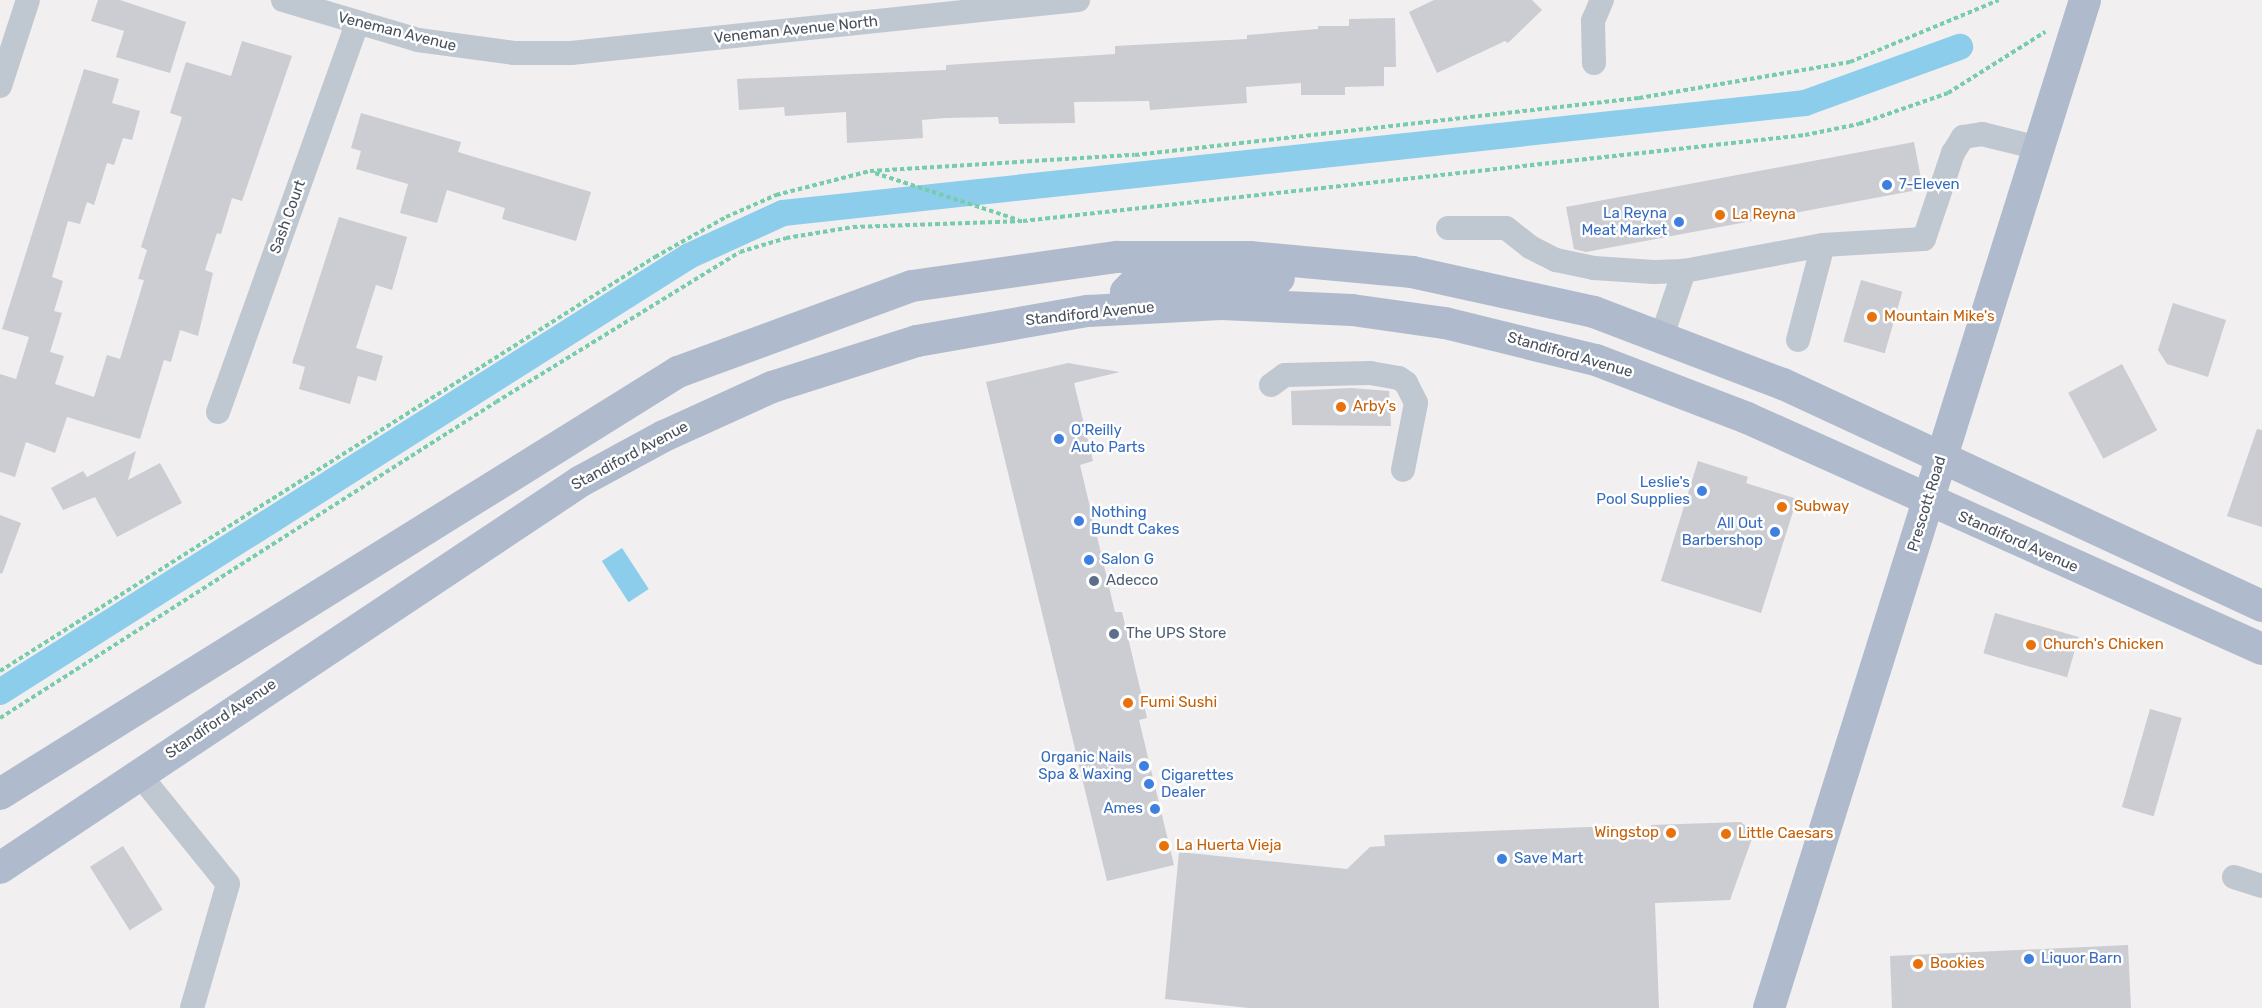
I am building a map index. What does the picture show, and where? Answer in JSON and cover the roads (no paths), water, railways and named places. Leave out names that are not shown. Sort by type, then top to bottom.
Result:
[{"type":"main road","name":"Prescott Road","points":[[1769,1008],[2084,4]]},
{"type":"main road","points":[[0,794],[678,372],[912,286],[1117,256],[1250,257],[1412,272],[1522,294],[1594,312],[1783,384],[2262,606]]},
{"type":"main road","points":[[1124,309],[1126,292],[1132,286],[1320,277],[1351,266]]},
{"type":"main road","name":"Standiford Avenue","points":[[0,868],[581,481],[672,432],[772,387],[957,332],[1124,309],[1221,304],[1310,306],[1394,315],[1502,335],[1660,382],[2262,649]]},
{"type":"main road","points":[[476,550],[472,537],[481,519],[595,442],[628,404]]},
{"type":"street","points":[[0,87],[28,0]]},
{"type":"street","name":"Veneman Avenue","points":[[283,0],[417,40],[514,53]]},
{"type":"street","name":"Veneman Avenue North","points":[[514,53],[631,48],[1078,0]]},
{"type":"street","points":[[1594,63],[1593,21],[1602,0]]},
{"type":"street","name":"Sash Court","points":[[218,412],[357,23]]},
{"type":"street","points":[[1448,228],[1506,228],[1530,247],[1556,260],[1594,268],[1684,271],[1823,245],[1924,238],[1953,153],[1963,137],[1982,134],[2038,148]]},
{"type":"street","points":[[1798,340],[1823,245]]},
{"type":"street","points":[[1662,336],[1684,271]]},
{"type":"street","points":[[1271,385],[1285,375],[1370,373],[1399,378],[1406,383],[1416,403],[1403,470]]},
{"type":"street","points":[[139,774],[228,884],[192,1008]]},
{"type":"street","points":[[2234,877],[2262,886]]},
{"type":"water","points":[[622,548],[649,589],[629,602],[602,561]]},
{"type":"waterway","points":[[0,692],[689,256],[783,213],[1805,103],[1960,47]]},
{"type":"place","name":"7-Eleven","points":[[1887,185]]},
{"type":"place","name":"La Reyna","points":[[1720,215]]},
{"type":"place","name":"La Reyna Meat Market","points":[[1679,222]]},
{"type":"place","name":"Mountain Mike's","points":[[1872,317]]},
{"type":"place","name":"Arby's","points":[[1341,407]]},
{"type":"place","name":"O'Reilly Auto Parts","points":[[1059,439]]},
{"type":"place","name":"Leslie's Pool Supplies","points":[[1702,491]]},
{"type":"place","name":"Subway","points":[[1782,507]]},
{"type":"place","name":"Nothing Bundt Cakes","points":[[1079,521]]},
{"type":"place","name":"All Out Barbershop","points":[[1775,532]]},
{"type":"place","name":"Salon G","points":[[1089,560]]},
{"type":"place","name":"Adecco","points":[[1094,581]]},
{"type":"place","name":"The UPS Store","points":[[1114,634]]},
{"type":"place","name":"Church's Chicken","points":[[2031,645]]},
{"type":"place","name":"Fumi Sushi","points":[[1128,703]]},
{"type":"place","name":"Organic Nails Spa & Waxing","points":[[1144,766]]},
{"type":"place","name":"Cigarettes Dealer","points":[[1149,784]]},
{"type":"place","name":"Ames","points":[[1155,809]]},
{"type":"place","name":"Wingstop","points":[[1671,833]]},
{"type":"place","name":"Little Caesars","points":[[1726,834]]},
{"type":"place","name":"La Huerta Vieja","points":[[1164,846]]},
{"type":"place","name":"Save Mart","points":[[1502,859]]},
{"type":"place","name":"Liquor Barn","points":[[2029,959]]},
{"type":"place","name":"Bookies","points":[[1918,964]]}]
